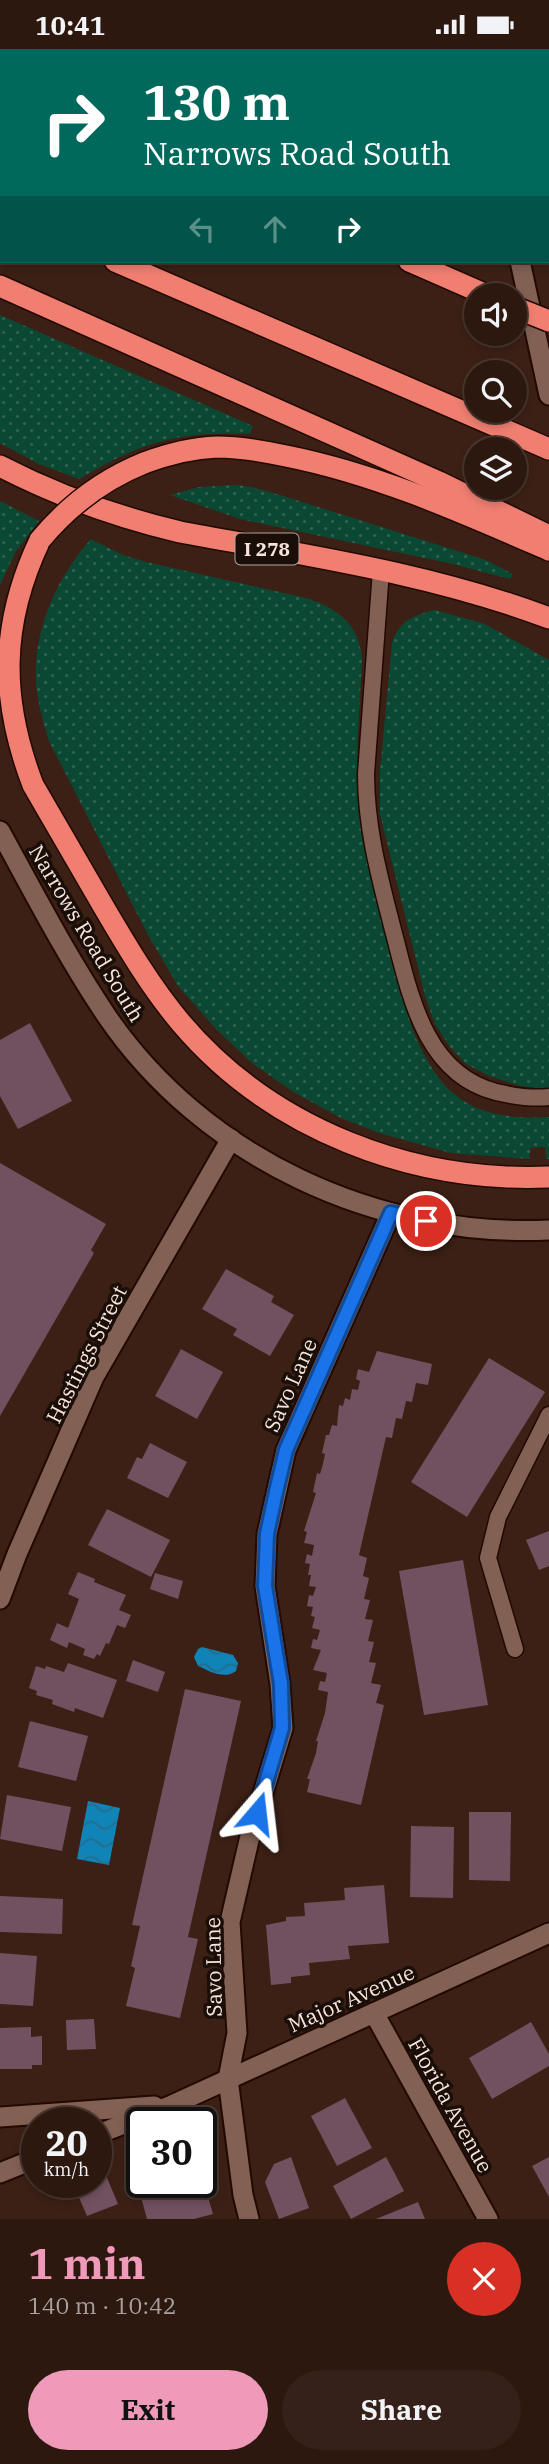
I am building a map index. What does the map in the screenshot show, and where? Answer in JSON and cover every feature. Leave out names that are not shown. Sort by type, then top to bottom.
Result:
[{"type":"highway","points":[[120,263],[549,449]]},
{"type":"highway","points":[[414,263],[464,285]]},
{"type":"highway","points":[[0,286],[251,396],[538,538]]},
{"type":"highway","points":[[527,312],[549,321]]},
{"type":"highway","points":[[538,538],[316,461],[239,448],[215,447],[172,453],[119,473],[93,489],[57,520],[40,540],[16,587],[7,617],[2,641],[2,689],[5,714],[20,762],[125,942],[181,1022],[223,1066],[267,1100],[298,1119],[364,1150],[441,1171],[481,1176],[549,1177]]},
{"type":"highway","name":"I 278","points":[[0,466],[63,496],[141,523],[464,589],[545,616]]},
{"type":"street","points":[[520,263],[549,395]]},
{"type":"street","name":"Narrows Road South","points":[[0,831],[107,1015],[143,1062],[184,1103],[231,1139],[302,1181],[354,1202],[391,1213],[461,1227],[500,1231],[549,1230]]},
{"type":"street","name":"Hastings Street","points":[[0,1599],[94,1377],[231,1139]]},
{"type":"street","name":"Savo Lane","points":[[249,2219],[243,2195],[228,2080],[237,2033],[230,1922],[250,1836],[282,1728],[281,1684],[265,1586],[267,1534],[286,1450],[391,1213]]},
{"type":"street","name":"Major Avenue","points":[[112,2128],[172,2105],[549,1933]]},
{"type":"street","name":"Florida Avenue","points":[[374,2013],[488,2219]]},
{"type":"street","name":"Major Avenue","points":[[0,2117],[172,2105]]},
{"type":"street","points":[[0,2172],[21,2164]]},
{"type":"lane","points":[[381,570],[366,803],[383,890],[416,1012],[438,1053],[466,1079],[485,1089],[506,1094],[549,1097]]},
{"type":"lane","points":[[515,1649],[488,1558],[498,1517],[549,1415]]},
{"type":"green space","points":[[0,315],[253,426],[250,434],[201,435],[161,442],[122,456],[79,479],[39,464],[0,443]]},
{"type":"green space","points":[[235,485],[280,495],[486,560],[513,574],[510,579],[453,564],[240,519],[170,495],[199,487]]},
{"type":"green space","points":[[0,501],[39,521],[16,551],[0,585]]},
{"type":"green space","points":[[91,539],[123,555],[146,562],[306,598],[337,612],[351,627],[360,646],[362,658],[357,766],[360,823],[373,886],[414,1032],[437,1076],[463,1101],[498,1114],[549,1117],[549,1159],[546,1159],[545,1147],[530,1148],[530,1159],[451,1153],[379,1133],[341,1118],[295,1093],[252,1063],[216,1029],[178,986],[148,935],[49,741],[39,705],[36,663],[43,624],[58,587]]},
{"type":"green space","points":[[435,610],[485,624],[549,660],[549,1089],[521,1086],[489,1076],[466,1064],[450,1047],[435,1024],[425,996],[380,814],[380,771],[392,643],[399,629],[408,620]]},
{"type":"water","points":[[202,1647],[233,1655],[238,1663],[236,1671],[222,1675],[198,1666],[194,1657]]},
{"type":"water","points":[[88,1801],[120,1808],[109,1865],[77,1859]]},
{"type":"building","points":[[30,1023],[72,1101],[18,1129],[0,1096],[0,1040]]},
{"type":"building","points":[[0,1163],[106,1224],[91,1250],[94,1253],[0,1416]]},
{"type":"building","points":[[226,1269],[274,1296],[271,1302],[294,1315],[270,1356],[233,1335],[237,1329],[202,1309]]},
{"type":"building","points":[[181,1349],[223,1372],[197,1419],[155,1396]]},
{"type":"building","points":[[377,1351],[432,1364],[428,1385],[416,1383],[412,1402],[406,1401],[402,1419],[396,1418],[392,1438],[386,1437],[359,1555],[367,1558],[363,1576],[369,1578],[364,1599],[370,1600],[365,1619],[373,1620],[368,1641],[374,1642],[369,1662],[376,1663],[371,1683],[381,1685],[376,1703],[384,1705],[361,1805],[307,1792],[310,1779],[307,1779],[316,1753],[316,1741],[328,1692],[318,1690],[320,1681],[325,1682],[327,1673],[313,1670],[321,1650],[311,1648],[313,1639],[317,1640],[320,1630],[312,1628],[315,1617],[311,1616],[313,1607],[307,1606],[309,1595],[313,1596],[316,1587],[309,1586],[310,1564],[305,1563],[307,1554],[312,1556],[314,1545],[304,1543],[307,1532],[304,1531],[316,1493],[313,1492],[317,1473],[320,1474],[323,1464],[325,1454],[322,1453],[326,1435],[329,1435],[332,1425],[337,1426],[339,1405],[343,1406],[345,1398],[350,1400],[352,1389],[358,1390],[358,1369],[369,1372]]},
{"type":"building","points":[[489,1358],[545,1392],[467,1517],[411,1482]]},
{"type":"building","points":[[150,1443],[187,1462],[168,1498],[127,1478],[137,1457],[142,1459]]},
{"type":"building","points":[[107,1509],[170,1540],[151,1577],[88,1545]]},
{"type":"building","points":[[549,1531],[549,1566],[539,1570],[526,1540]]},
{"type":"building","points":[[463,1560],[488,1705],[424,1715],[399,1571]]},
{"type":"building","points":[[78,1572],[95,1579],[94,1582],[126,1595],[119,1610],[131,1615],[125,1628],[117,1625],[109,1644],[106,1643],[100,1656],[97,1654],[94,1659],[83,1655],[85,1649],[69,1642],[67,1648],[50,1640],[57,1623],[68,1628],[79,1599],[68,1594]]},
{"type":"building","points":[[155,1573],[183,1581],[178,1599],[150,1589]]},
{"type":"building","points":[[133,1660],[165,1672],[158,1692],[126,1681]]},
{"type":"building","points":[[68,1663],[117,1680],[103,1718],[75,1708],[74,1712],[52,1704],[53,1700],[36,1695],[37,1691],[29,1688],[36,1666],[64,1672]]},
{"type":"building","points":[[185,1689],[241,1701],[188,1937],[198,1939],[180,2018],[126,2006],[135,1968],[131,1966],[140,1926],[132,1925]]},
{"type":"building","points":[[30,1721],[88,1736],[76,1781],[18,1767]]},
{"type":"building","points":[[7,1795],[71,1807],[62,1851],[0,1839]]},
{"type":"building","points":[[469,1812],[511,1812],[510,1881],[469,1880]]},
{"type":"building","points":[[411,1826],[454,1827],[453,1898],[410,1897]]},
{"type":"building","points":[[384,1885],[389,1943],[348,1946],[350,1959],[309,1963],[310,1975],[291,1977],[291,1983],[271,1985],[266,1925],[286,1921],[286,1917],[305,1916],[304,1903],[345,1900],[344,1888]]},
{"type":"building","points":[[0,1896],[63,1899],[62,1934],[0,1932]]},
{"type":"building","points":[[0,1953],[37,1956],[33,2006],[0,2004]]},
{"type":"building","points":[[94,2019],[96,2049],[67,2050],[66,2020]]},
{"type":"building","points":[[531,2022],[549,2054],[549,2066],[492,2099],[469,2058]]},
{"type":"building","points":[[31,2027],[31,2037],[42,2036],[42,2065],[32,2065],[32,2069],[0,2069],[0,2028]]},
{"type":"building","points":[[345,2098],[372,2148],[337,2166],[311,2116]]},
{"type":"building","points":[[291,2157],[309,2208],[279,2219],[265,2182],[274,2164]]},
{"type":"building","points":[[386,2157],[404,2191],[351,2219],[333,2186]]},
{"type":"building","points":[[549,2157],[549,2197],[532,2166]]},
{"type":"building","points":[[112,2190],[118,2204],[87,2216],[79,2198],[112,2198]]},
{"type":"building","points":[[141,2198],[208,2198],[213,2214],[194,2219],[147,2219]]},
{"type":"building","points":[[418,2202],[425,2219],[376,2219]]},
{"type":"route","points":[[257,1813],[282,1728],[281,1684],[265,1586],[267,1534],[286,1450],[391,1213],[426,1221]]}]
